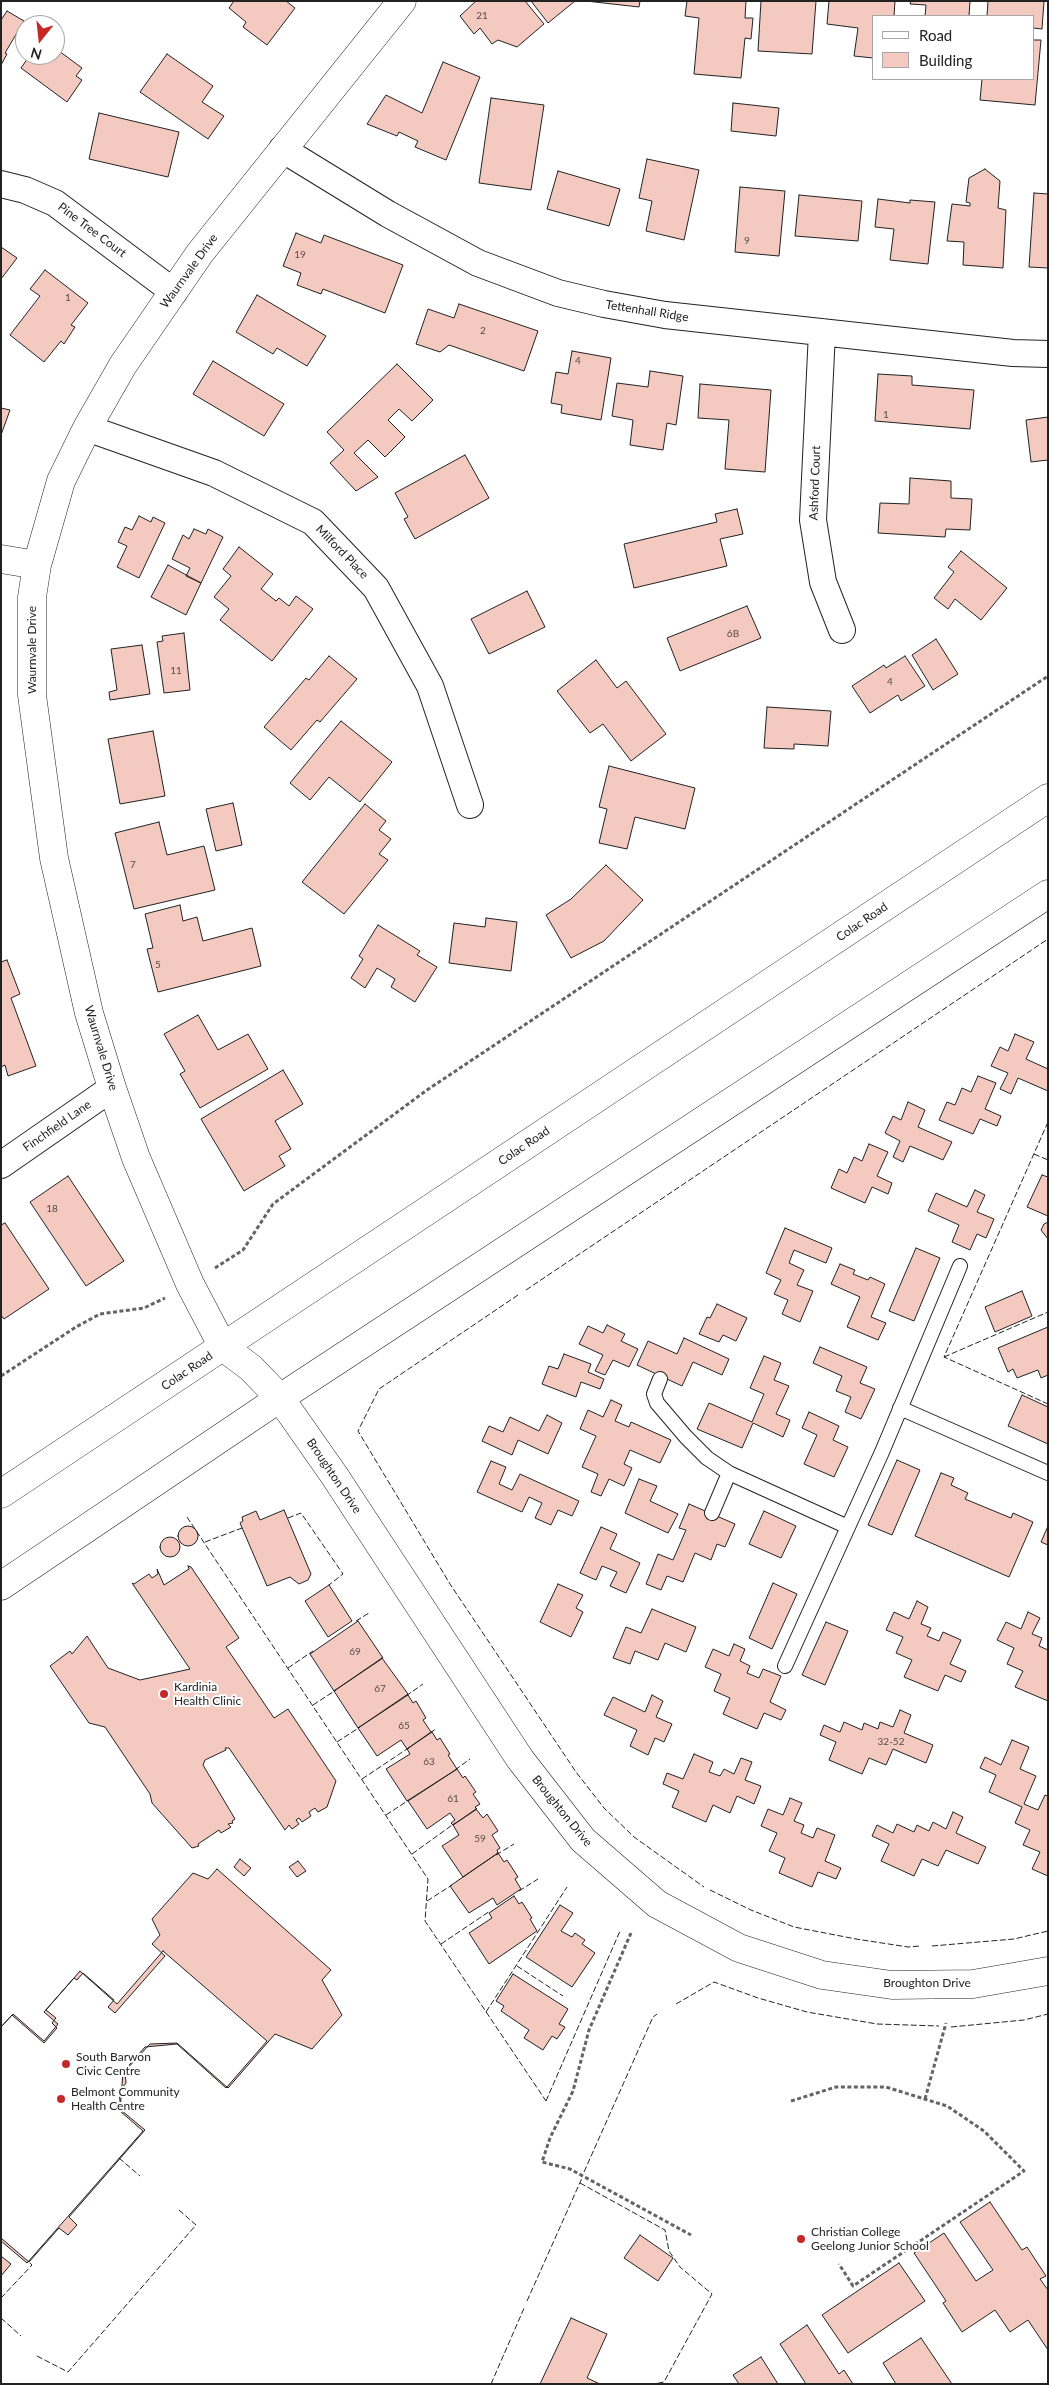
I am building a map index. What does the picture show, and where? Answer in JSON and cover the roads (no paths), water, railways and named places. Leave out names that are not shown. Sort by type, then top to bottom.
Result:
[{"type":"main road","name":"Waurnvale Drive","points":[[250,1368],[223,1347],[190,1284],[136,1158],[89,1013],[52,848],[32,695],[32,597],[37,565],[61,482],[87,428],[123,365],[200,253],[402,1]]},
{"type":"main road","points":[[1,559],[37,565]]},
{"type":"main road","name":"Colac Road","points":[[1,1494],[1048,798]]},
{"type":"main road","points":[[1,1586],[280,1398],[1048,894]]},
{"type":"main road","name":"Broughton Drive","points":[[250,1368],[280,1398],[334,1475],[520,1759],[583,1840],[657,1904],[739,1948],[822,1975],[892,1985],[972,1984],[1048,1971]]},
{"type":"street","name":"Tettenhall Ridge","points":[[282,149],[396,218],[478,263],[519,279],[585,300],[665,316],[1013,353],[1048,354]]},
{"type":"street","name":"Pine Tree Court","points":[[1,184],[25,190],[55,202],[174,292]]},
{"type":"street","name":"Ashford Court","points":[[822,332],[813,520],[823,582],[842,630]]},
{"type":"street","name":"Milford Place","points":[[87,428],[214,473],[312,522],[376,588],[430,686],[470,805]]},
{"type":"street","name":"Finchfield Lane","points":[[1,1165],[112,1088]]},
{"type":"lane","points":[[785,1666],[848,1527],[960,1266]]},
{"type":"lane","points":[[660,1380],[654,1396],[657,1403],[700,1452],[729,1473],[848,1527]]},
{"type":"lane","points":[[900,1408],[1048,1473]]},
{"type":"lane","points":[[712,1513],[729,1473]]},
{"type":"place","name":"Kardinia Health Clinic","points":[[164,1694]]},
{"type":"place","name":"South Barwon Civic Centre","points":[[66,2064]]},
{"type":"place","name":"Belmont Community Health Centre","points":[[61,2099]]},
{"type":"place","name":"Christian College Geelong Junior School","points":[[801,2239]]}]
